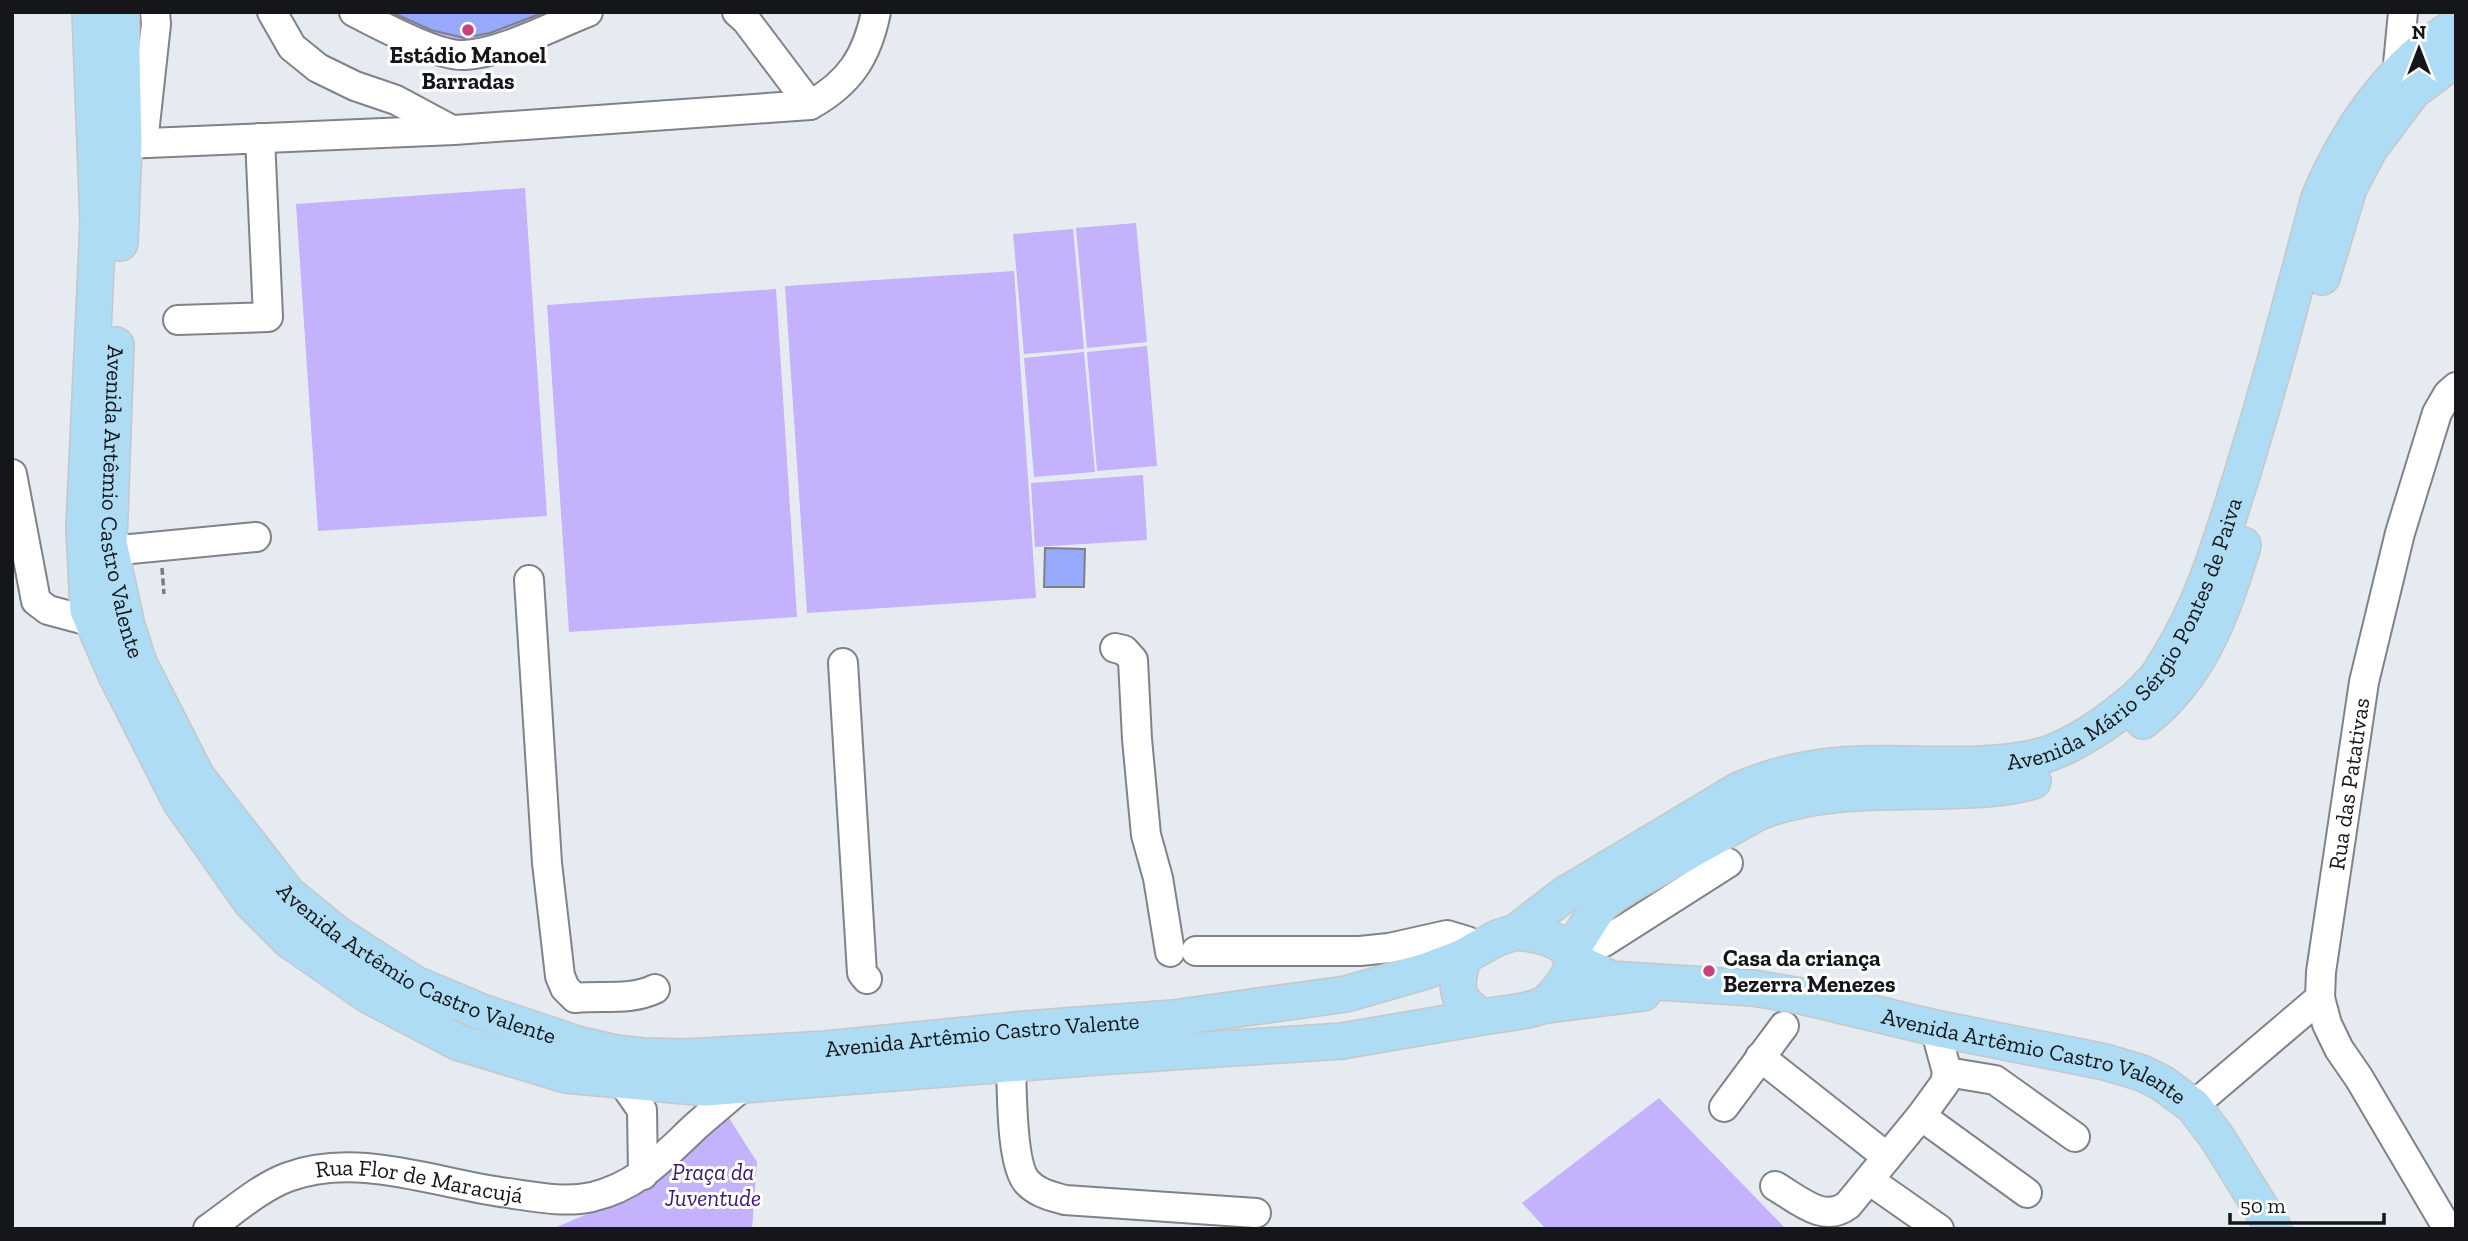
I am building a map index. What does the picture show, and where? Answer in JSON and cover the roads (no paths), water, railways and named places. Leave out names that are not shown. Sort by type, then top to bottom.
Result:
[{"type":"main road","name":"Avenida Artêmio Castro Valente","points":[[90,12],[98,223],[84,528],[90,616]]},
{"type":"main road","name":"Avenida Artêmio Castro Valente","points":[[121,12],[133,144],[110,551],[127,626],[139,663],[197,778],[288,894],[341,936],[415,984],[482,1012],[577,1044],[643,1056],[739,1055],[826,1049],[999,1031],[1173,1018],[1346,994],[1426,971],[1471,952]]},
{"type":"main road","name":"Avenida Mário Sérgio Pontes de Paiva","points":[[1516,932],[1576,888],[1713,804],[1763,780],[1839,766],[2004,764],[2042,756],[2075,741],[2113,718],[2156,678],[2185,632],[2214,563],[2263,408],[2319,198],[2328,176],[2362,117],[2397,75],[2444,33],[2456,26]]},
{"type":"main road","name":"Avenida Mário Sérgio Pontes de Paiva","points":[[1571,955],[1600,905],[1620,889],[1759,811],[1800,798],[1858,792],[2015,786],[2068,769],[2107,748],[2179,688],[2205,646],[2227,599],[2295,382],[2315,300],[2348,188],[2370,148],[2413,91],[2456,59]]},
{"type":"main road","points":[[90,616],[116,675],[180,801],[250,902],[290,941],[368,995],[457,1042],[566,1075],[706,1088],[1342,1041],[1482,1017],[1540,1006],[1564,983],[1571,969],[1571,955],[1558,944],[1532,933],[1516,932],[1497,938],[1471,952],[1457,981],[1458,992],[1467,1008],[1482,1017]]},
{"type":"main road","name":"Avenida Artêmio Castro Valente","points":[[1571,955],[1611,979],[1753,988],[1801,996],[1935,1028],[2105,1062],[2162,1083],[2193,1106],[2216,1136],[2274,1229]]},
{"type":"main road","name":"Avenida Artêmio Castro Valente","points":[[1540,1006],[1651,992],[1684,984]]},
{"type":"street","points":[[155,12],[156,24],[133,144],[454,130],[810,104],[826,96],[859,63],[873,28],[876,12]]},
{"type":"street","points":[[272,12],[292,47],[318,68],[355,86],[396,100],[454,130]]},
{"type":"street","points":[[354,12],[429,47],[462,56],[490,51],[588,12]]},
{"type":"street","points":[[737,12],[810,104]]},
{"type":"street","points":[[2397,75],[2403,12]]},
{"type":"street","points":[[178,320],[268,317],[260,138]]},
{"type":"street","name":"Rua das Patativas","points":[[2320,998],[2321,972],[2364,682],[2400,533],[2437,413],[2448,394],[2456,387]]},
{"type":"street","points":[[12,474],[37,601],[48,610],[90,616]]},
{"type":"street","points":[[110,551],[256,537]]},
{"type":"street","points":[[529,580],[547,863],[560,976],[565,988],[575,998],[620,997],[645,994],[655,989]]},
{"type":"street","points":[[1115,648],[1124,650],[1133,660],[1146,835],[1183,952],[1333,953],[1390,948],[1447,935],[1467,941],[1471,952]]},
{"type":"street","points":[[843,663],[862,974],[867,979]]},
{"type":"street","points":[[1571,955],[1604,942],[1728,863]]},
{"type":"street","points":[[2193,1106],[2320,998],[2339,1049],[2448,1229]]},
{"type":"street","points":[[1724,1107],[1784,1026]]},
{"type":"street","points":[[1775,1185],[1828,1214],[1839,1212],[1848,1205],[1922,1116],[1945,1083],[1947,1072],[1935,1028]]},
{"type":"street","points":[[1760,1057],[1887,1157]]},
{"type":"street","points":[[1011,1064],[1019,1170],[1038,1192],[1065,1200],[1256,1213]]},
{"type":"street","points":[[1947,1072],[1995,1080],[2075,1137]]},
{"type":"street","points":[[621,1080],[642,1110],[643,1175]]},
{"type":"street","name":"Rua Flor de Maracujá","points":[[208,1229],[262,1190],[287,1178],[335,1166],[363,1167],[493,1191],[570,1200],[593,1196],[620,1187],[643,1175],[744,1085]]},
{"type":"street","points":[[1922,1116],[2028,1193]]},
{"type":"street","points":[[1869,1180],[1940,1229]]},
{"type":"place","name":"Estádio Manoel Barradas","points":[[468,30]]},
{"type":"place","name":"Casa da criança Bezerra Menezes","points":[[1709,971]]},
{"type":"park label","name":"Praça da Juventude","points":[[713,1185]]}]
